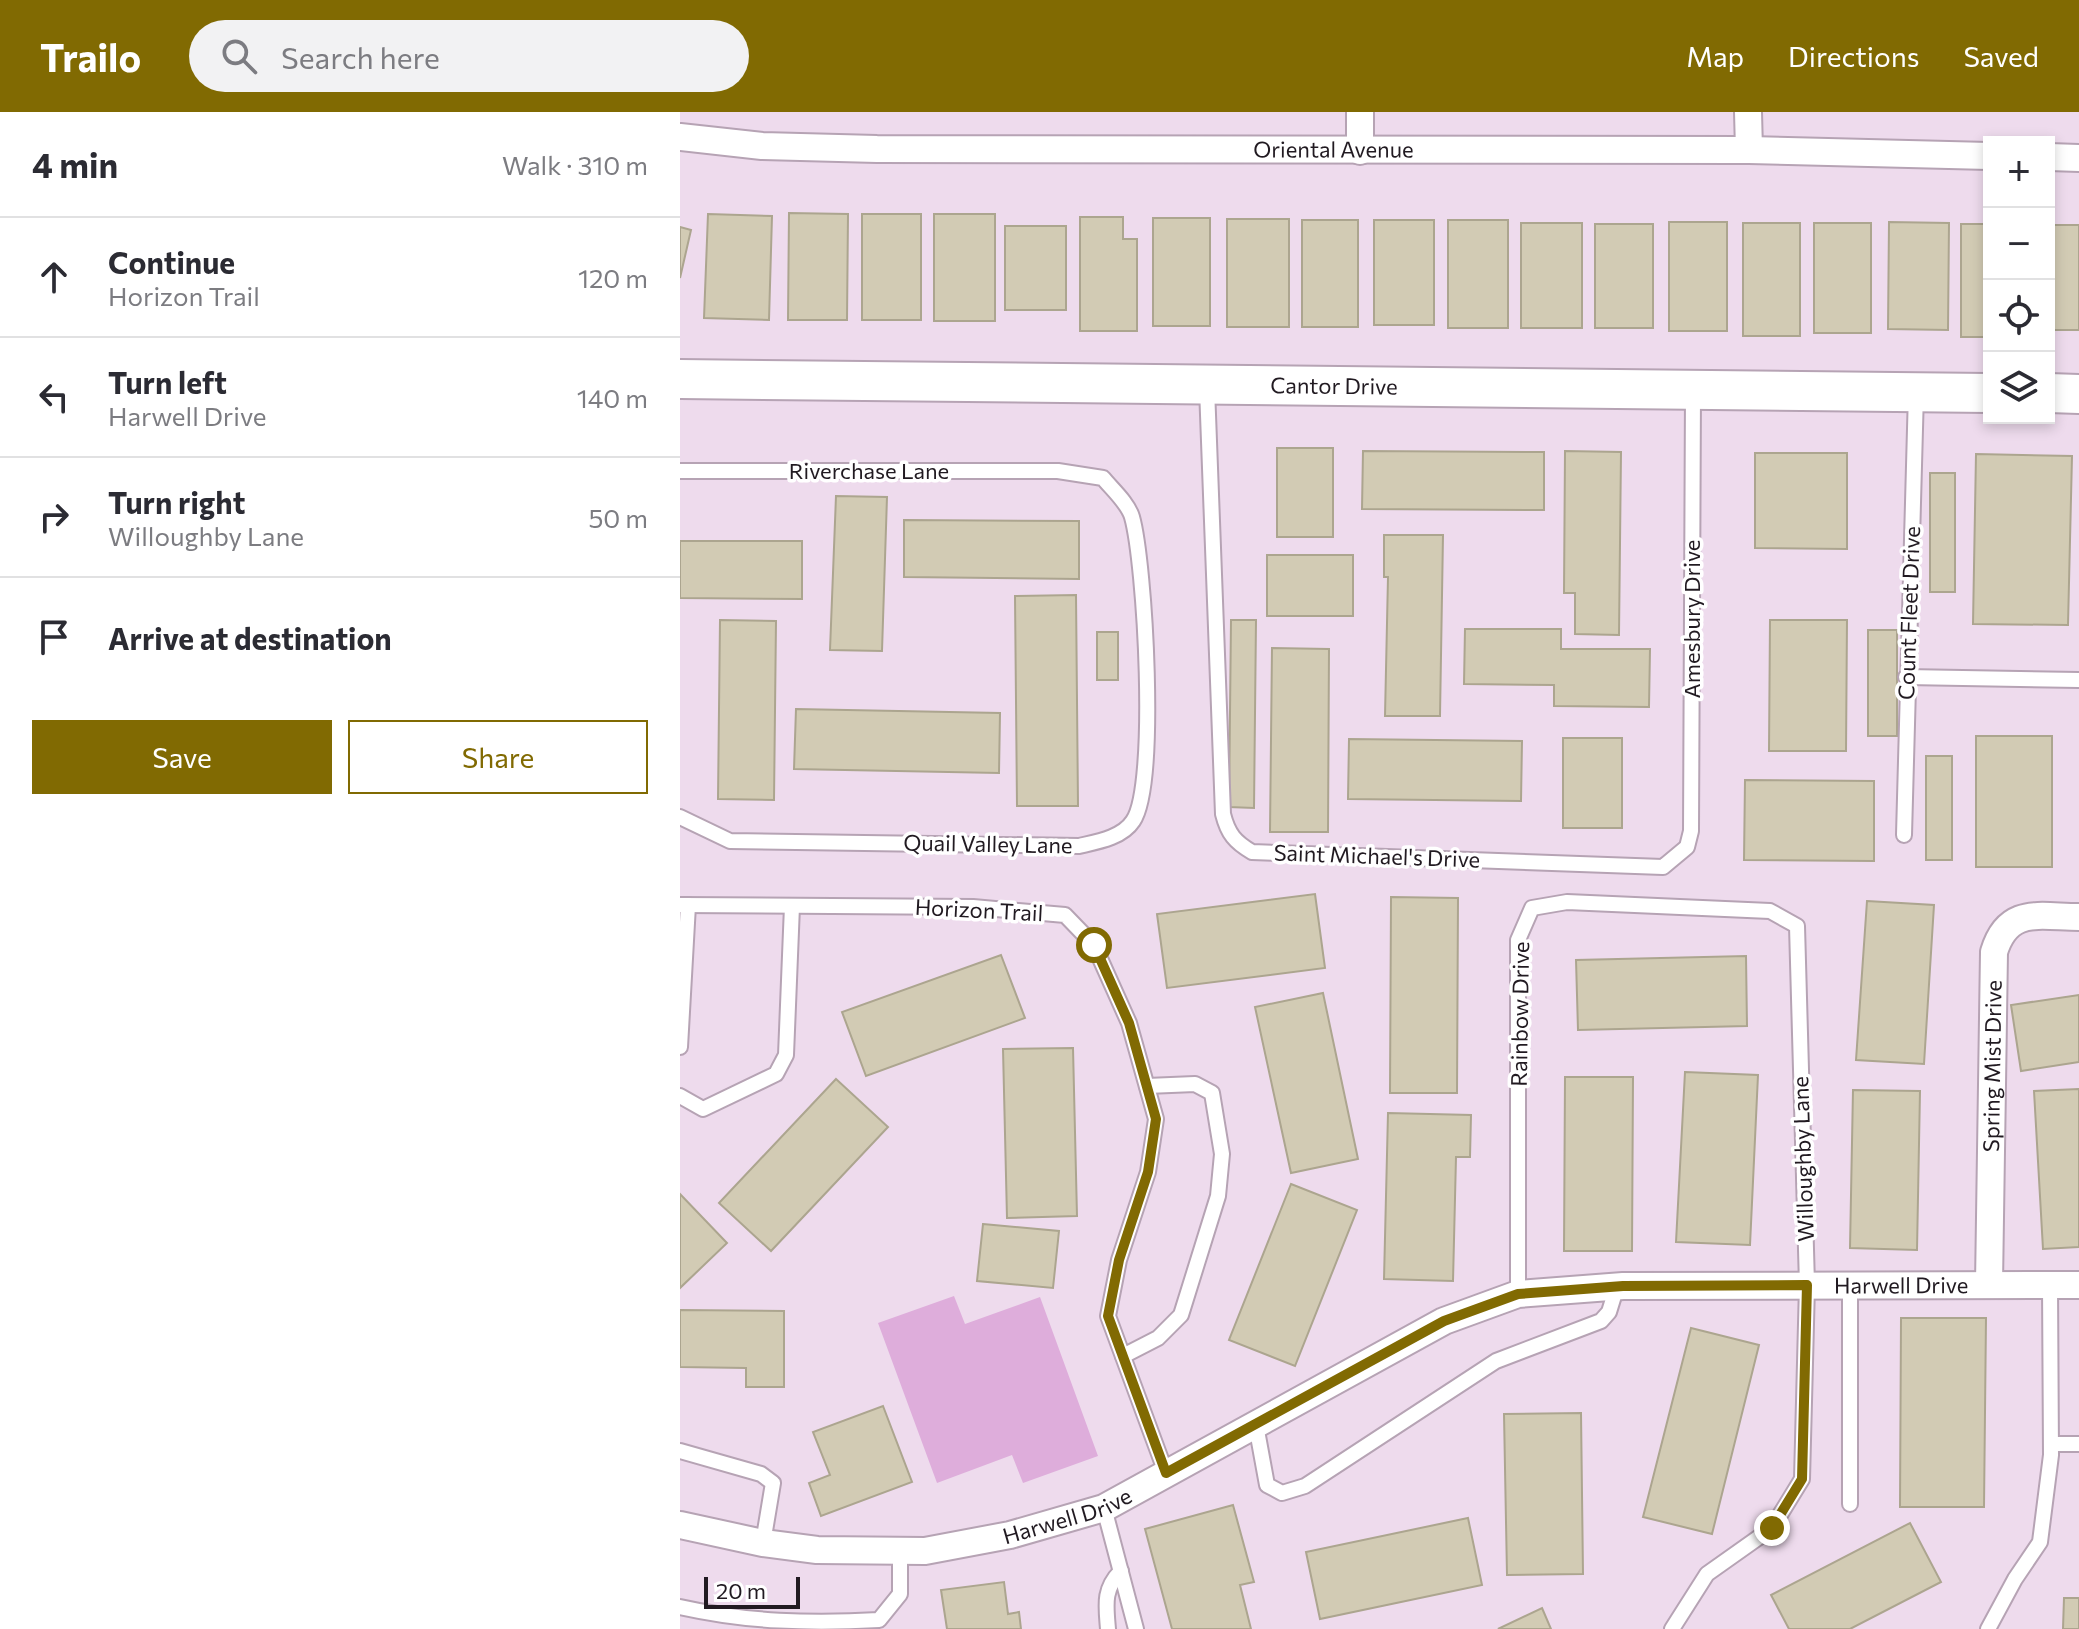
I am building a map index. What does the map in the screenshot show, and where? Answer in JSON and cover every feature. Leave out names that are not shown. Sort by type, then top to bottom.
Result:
[{"type":"street","points":[[1360,112],[1360,151]]},
{"type":"street","points":[[1748,112],[1749,150]]},
{"type":"street","name":"Oriental Avenue","points":[[680,137],[762,146],[877,149],[1749,150],[1983,156]]},
{"type":"street","points":[[2055,157],[2079,158]]},
{"type":"street","name":"Cantor Drive","points":[[680,379],[1983,393]]},
{"type":"street","points":[[2055,393],[2079,394]]},
{"type":"street","name":"Spring Mist Drive","points":[[1989,1284],[1994,952],[1999,933],[2009,922],[2025,916],[2079,917]]},
{"type":"street","name":"Harwell Drive","points":[[680,1525],[763,1543],[817,1550],[925,1551],[1010,1535],[1104,1508],[1444,1321],[1518,1294],[1617,1286],[1850,1283],[2079,1285]]},
{"type":"lane","name":"Saint Michael's Drive","points":[[1207,386],[1223,814],[1228,832],[1238,844],[1252,852],[1663,867],[1687,847]]},
{"type":"lane","name":"Amesbury Drive","points":[[1687,847],[1691,831],[1693,391]]},
{"type":"lane","name":"Count Fleet Drive","points":[[1904,835],[1916,392]]},
{"type":"lane","name":"Riverchase Lane","points":[[680,471],[1058,471]]},
{"type":"lane","name":"Quail Valley Lane","points":[[680,817],[730,841],[1079,846],[1109,839],[1133,821],[1145,780],[1144,612],[1136,536],[1131,513],[1103,478],[1058,471]]},
{"type":"lane","points":[[1906,677],[2079,680]]},
{"type":"lane","name":"Rainbow Drive","points":[[1518,1294],[1518,940],[1532,908],[1567,902],[1770,911],[1797,926]]},
{"type":"lane","points":[[680,1047],[684,905]]},
{"type":"lane","name":"Horizon Trail","points":[[684,905],[973,907],[1065,915],[1094,945],[1129,1023],[1156,1119],[1148,1172],[1119,1260],[1108,1316],[1166,1473]]},
{"type":"lane","points":[[680,1096],[703,1109],[776,1074],[786,1055],[792,906]]},
{"type":"lane","name":"Willoughby Lane","points":[[1672,1629],[1707,1574],[1772,1528],[1802,1479],[1807,1285],[1797,926]]},
{"type":"lane","points":[[1123,1356],[1158,1338],[1181,1315],[1218,1196],[1222,1154],[1212,1093],[1195,1084],[1147,1086]]},
{"type":"lane","points":[[1850,1283],[1850,1504]]},
{"type":"lane","points":[[1988,1629],[2015,1579],[2040,1542],[2051,1444],[2050,1285]]},
{"type":"lane","points":[[1256,1425],[1267,1485],[1282,1493],[1305,1486],[1496,1361],[1601,1321],[1609,1312],[1617,1286]]},
{"type":"lane","points":[[2051,1444],[2079,1444]]},
{"type":"lane","points":[[680,1451],[761,1474],[773,1483],[763,1543]]},
{"type":"lane","points":[[1104,1508],[1136,1629]]},
{"type":"lane","points":[[680,1607],[715,1615],[802,1624],[879,1620],[900,1594],[900,1551]]},
{"type":"lane","points":[[1108,1629],[1106,1592],[1110,1582],[1121,1571]]},
{"type":"shaded area","points":[[954,1296],[965,1324],[1040,1297],[1098,1456],[1023,1483],[1012,1455],[937,1483],[878,1323]]},
{"type":"building","points":[[789,213],[848,214],[847,320],[788,320]]},
{"type":"building","points":[[708,214],[772,216],[769,320],[704,318]]},
{"type":"building","points":[[862,214],[921,214],[921,320],[862,320]]},
{"type":"building","points":[[934,214],[995,214],[995,321],[934,321]]},
{"type":"building","points":[[1080,217],[1123,217],[1123,239],[1137,239],[1137,331],[1080,331]]},
{"type":"building","points":[[1153,218],[1210,218],[1210,326],[1153,326]]},
{"type":"building","points":[[1227,219],[1289,219],[1289,327],[1227,327]]},
{"type":"building","points":[[1302,220],[1358,220],[1358,327],[1302,327]]},
{"type":"building","points":[[1374,220],[1434,220],[1434,325],[1374,325]]},
{"type":"building","points":[[1448,220],[1508,220],[1508,328],[1448,328]]},
{"type":"building","points":[[1669,222],[1727,222],[1727,331],[1669,331]]},
{"type":"building","points":[[1889,222],[1949,223],[1948,330],[1888,329]]},
{"type":"building","points":[[1521,223],[1582,223],[1582,328],[1521,328]]},
{"type":"building","points":[[1743,223],[1800,223],[1800,336],[1743,336]]},
{"type":"building","points":[[1814,223],[1871,223],[1871,333],[1814,333]]},
{"type":"building","points":[[1595,224],[1653,224],[1653,328],[1595,328]]},
{"type":"building","points":[[1961,224],[1983,224],[1983,337],[1961,337]]},
{"type":"building","points":[[2055,225],[2079,225],[2079,330],[2055,330]]},
{"type":"building","points":[[1005,226],[1066,226],[1066,310],[1005,310]]},
{"type":"building","points":[[680,227],[691,230],[680,278]]},
{"type":"building","points":[[1277,448],[1333,448],[1333,537],[1277,537]]},
{"type":"building","points":[[1363,451],[1544,452],[1544,510],[1362,509]]},
{"type":"building","points":[[1565,451],[1621,452],[1619,635],[1575,634],[1575,593],[1564,593]]},
{"type":"building","points":[[1755,453],[1847,453],[1847,549],[1755,548]]},
{"type":"building","points":[[1976,454],[2072,456],[2068,625],[1973,624]]},
{"type":"building","points":[[1930,473],[1955,473],[1955,592],[1930,592]]},
{"type":"building","points":[[836,496],[887,497],[882,651],[830,650]]},
{"type":"building","points":[[904,520],[1079,521],[1079,579],[904,577]]},
{"type":"building","points":[[1384,535],[1443,535],[1440,716],[1385,716],[1388,577],[1384,577]]},
{"type":"building","points":[[680,541],[802,541],[802,599],[680,598]]},
{"type":"building","points":[[1267,555],[1353,555],[1353,616],[1267,616]]},
{"type":"building","points":[[1076,595],[1078,806],[1017,806],[1015,596]]},
{"type":"building","points":[[720,620],[776,621],[774,800],[718,799]]},
{"type":"building","points":[[1231,620],[1256,620],[1254,808],[1229,807]]},
{"type":"building","points":[[1770,620],[1847,620],[1846,751],[1769,751]]},
{"type":"building","points":[[1465,629],[1561,629],[1561,649],[1650,649],[1649,707],[1554,706],[1554,685],[1464,684]]},
{"type":"building","points":[[1868,630],[1897,630],[1897,736],[1868,736]]},
{"type":"building","points":[[1097,632],[1118,632],[1118,680],[1097,680]]},
{"type":"building","points":[[1272,648],[1329,649],[1328,832],[1270,832]]},
{"type":"building","points":[[796,709],[1000,713],[999,773],[794,769]]},
{"type":"building","points":[[1976,736],[2052,736],[2052,867],[1976,867]]},
{"type":"building","points":[[1563,738],[1622,738],[1622,828],[1563,828]]},
{"type":"building","points":[[1349,739],[1522,741],[1521,801],[1348,799]]},
{"type":"building","points":[[1926,756],[1952,756],[1952,860],[1926,860]]},
{"type":"building","points":[[1745,780],[1874,781],[1874,861],[1744,860]]},
{"type":"building","points":[[1315,894],[1325,968],[1167,988],[1157,914]]},
{"type":"building","points":[[1391,897],[1458,898],[1457,1093],[1390,1093]]},
{"type":"building","points":[[1867,901],[1934,905],[1924,1064],[1856,1060]]},
{"type":"building","points":[[1001,955],[1025,1018],[866,1076],[842,1012]]},
{"type":"building","points":[[1746,956],[1747,1026],[1578,1030],[1576,960]]},
{"type":"building","points":[[1323,993],[1358,1159],[1291,1173],[1255,1007]]},
{"type":"building","points":[[2079,995],[2079,1062],[2021,1071],[2011,1005]]},
{"type":"building","points":[[1073,1048],[1077,1216],[1007,1218],[1003,1049]]},
{"type":"building","points":[[1685,1072],[1758,1075],[1750,1245],[1676,1242]]},
{"type":"building","points":[[1565,1077],[1633,1077],[1632,1251],[1564,1251]]},
{"type":"building","points":[[836,1079],[888,1127],[771,1251],[719,1203]]},
{"type":"building","points":[[2079,1089],[2079,1247],[2043,1249],[2034,1091]]},
{"type":"building","points":[[1853,1090],[1920,1091],[1917,1250],[1850,1248]]},
{"type":"building","points":[[1388,1113],[1471,1115],[1470,1157],[1456,1157],[1453,1281],[1384,1279]]},
{"type":"building","points":[[1291,1184],[1357,1210],[1295,1366],[1229,1340]]},
{"type":"building","points":[[680,1194],[727,1243],[680,1288]]},
{"type":"building","points":[[983,1224],[1059,1231],[1053,1288],[977,1281]]},
{"type":"building","points":[[680,1310],[784,1311],[784,1387],[746,1387],[746,1368],[680,1367]]},
{"type":"building","points":[[1901,1318],[1986,1318],[1984,1507],[1900,1507]]},
{"type":"building","points":[[1691,1328],[1759,1345],[1712,1534],[1643,1517]]},
{"type":"building","points":[[883,1406],[912,1482],[821,1516],[809,1483],[830,1475],[813,1432]]},
{"type":"building","points":[[1581,1413],[1583,1574],[1507,1575],[1504,1414]]},
{"type":"building","points":[[1233,1505],[1254,1582],[1240,1585],[1251,1629],[1172,1629],[1145,1529]]},
{"type":"building","points":[[1468,1518],[1482,1585],[1320,1619],[1306,1552]]},
{"type":"building","points":[[1910,1523],[1941,1582],[1850,1629],[1789,1629],[1771,1595]]},
{"type":"building","points":[[1004,1582],[1008,1614],[1019,1612],[1021,1629],[947,1629],[941,1590]]},
{"type":"building","points":[[2064,1598],[2079,1598],[2079,1629],[2063,1629]]},
{"type":"building","points":[[1542,1608],[1551,1629],[1498,1629]]},
{"type":"route","points":[[1094,945],[1129,1023],[1156,1119],[1148,1172],[1119,1260],[1108,1316],[1166,1473],[1444,1321],[1518,1294],[1623,1286],[1807,1285],[1802,1479],[1772,1528]]}]
